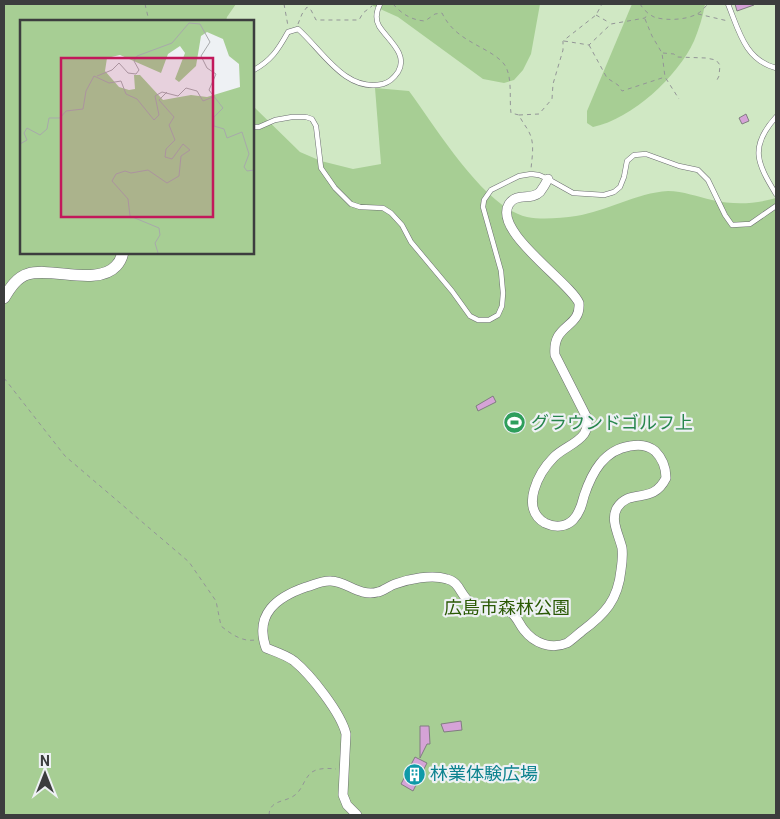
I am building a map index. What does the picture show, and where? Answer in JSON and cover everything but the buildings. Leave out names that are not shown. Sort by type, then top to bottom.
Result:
[{"type":"street","points":[[357,815],[347,805],[343,795],[346,734],[344,726],[303,670],[288,656],[266,648],[262,633],[266,618],[274,604],[293,592],[330,580],[362,593],[377,592],[394,584],[437,577],[455,582],[470,602],[510,612],[535,641],[558,646],[568,642],[596,621],[609,606],[619,587],[622,550],[615,526],[617,508],[631,497],[658,491],[666,478],[664,462],[654,450],[642,445],[626,447],[611,454],[598,464],[590,478],[579,512],[572,522],[564,526],[556,526],[546,523],[535,512],[534,490],[543,472],[558,453],[585,433],[588,423],[556,354],[555,348],[555,341],[559,334],[577,318],[580,303],[533,256],[507,219],[507,207],[510,202],[520,196],[534,196],[540,192],[548,179]]},
{"type":"street","points":[[4,298],[17,280],[28,274],[52,273],[79,276],[106,272],[116,267],[122,254]]},
{"type":"lane","points":[[254,70],[262,66],[276,53],[288,32],[298,29],[337,70],[348,78],[361,84],[384,84],[393,79],[400,67],[401,61],[396,48],[379,25],[377,13],[380,4]]},
{"type":"lane","points":[[728,4],[744,42],[753,56],[765,65],[776,68]]},
{"type":"lane","points":[[254,128],[275,120],[292,117],[312,119],[316,126],[321,168],[325,176],[351,204],[360,207],[383,208],[391,213],[402,225],[411,242],[452,291],[470,316],[478,320],[489,320],[498,315],[502,306],[503,293],[501,271],[485,215],[484,200],[491,190],[520,176],[539,175],[573,193],[604,195],[614,192],[620,187],[627,161],[634,155],[646,154],[679,166],[698,170],[708,180],[732,224],[750,224],[776,206]]},
{"type":"lane","points":[[776,117],[760,138],[759,154],[761,166],[776,194]]},
{"type":"path","points":[[145,4],[149,20]]},
{"type":"path","points":[[284,4],[288,32]]},
{"type":"path","points":[[298,29],[298,22],[307,7],[312,10],[316,20],[353,21],[359,20],[363,13],[374,4]]},
{"type":"path","points":[[393,4],[415,20],[425,21],[435,14],[442,13],[447,23],[455,31],[498,58],[505,65],[510,87],[511,113],[519,115],[539,114],[552,99],[553,84],[563,50],[563,41]]},
{"type":"path","points":[[563,41],[596,15],[602,4]]},
{"type":"path","points":[[640,4],[654,17],[669,19],[698,14],[736,23]]},
{"type":"path","points":[[698,14],[708,4]]},
{"type":"path","points":[[589,45],[611,24],[644,18],[648,13]]},
{"type":"path","points":[[596,15],[611,24]]},
{"type":"path","points":[[644,18],[662,53],[665,77],[679,99]]},
{"type":"path","points":[[563,41],[589,45]]},
{"type":"path","points":[[589,45],[607,78],[618,85],[622,91],[665,77]]},
{"type":"path","points":[[662,53],[674,54],[677,57],[716,60],[720,65],[719,76],[716,82]]},
{"type":"path","points":[[519,115],[530,133],[533,148],[531,174]]},
{"type":"path","points":[[4,378],[65,456],[189,562],[216,601],[221,626],[245,641],[263,638]]},
{"type":"path","points":[[269,815],[272,806],[295,795],[308,776],[314,771],[328,768],[345,769]]},
{"type":"green space","name":"広島市森林公園","points":[[4,4],[236,4],[226,20],[20,20],[20,254],[254,254],[254,107],[300,152],[321,161],[353,169],[381,164],[375,88],[409,91],[477,182],[510,210],[527,217],[545,219],[588,214],[633,198],[668,191],[728,203],[752,203],[776,198],[776,815],[4,815]]},
{"type":"green space","points":[[87,4],[776,4],[776,253],[263,543],[254,180],[254,20],[96,20]]},
{"type":"green space","points":[[369,4],[540,4],[531,54],[523,70],[514,80],[504,83],[483,79],[398,17]]},
{"type":"green space","points":[[632,4],[705,4],[694,41],[677,68],[638,106],[608,122],[593,127],[587,123],[587,111]]},
{"type":"place","name":"グラウンドゴルフ上","points":[[515,423]]},
{"type":"place","name":"林業体験広場","points":[[414,774]]}]
